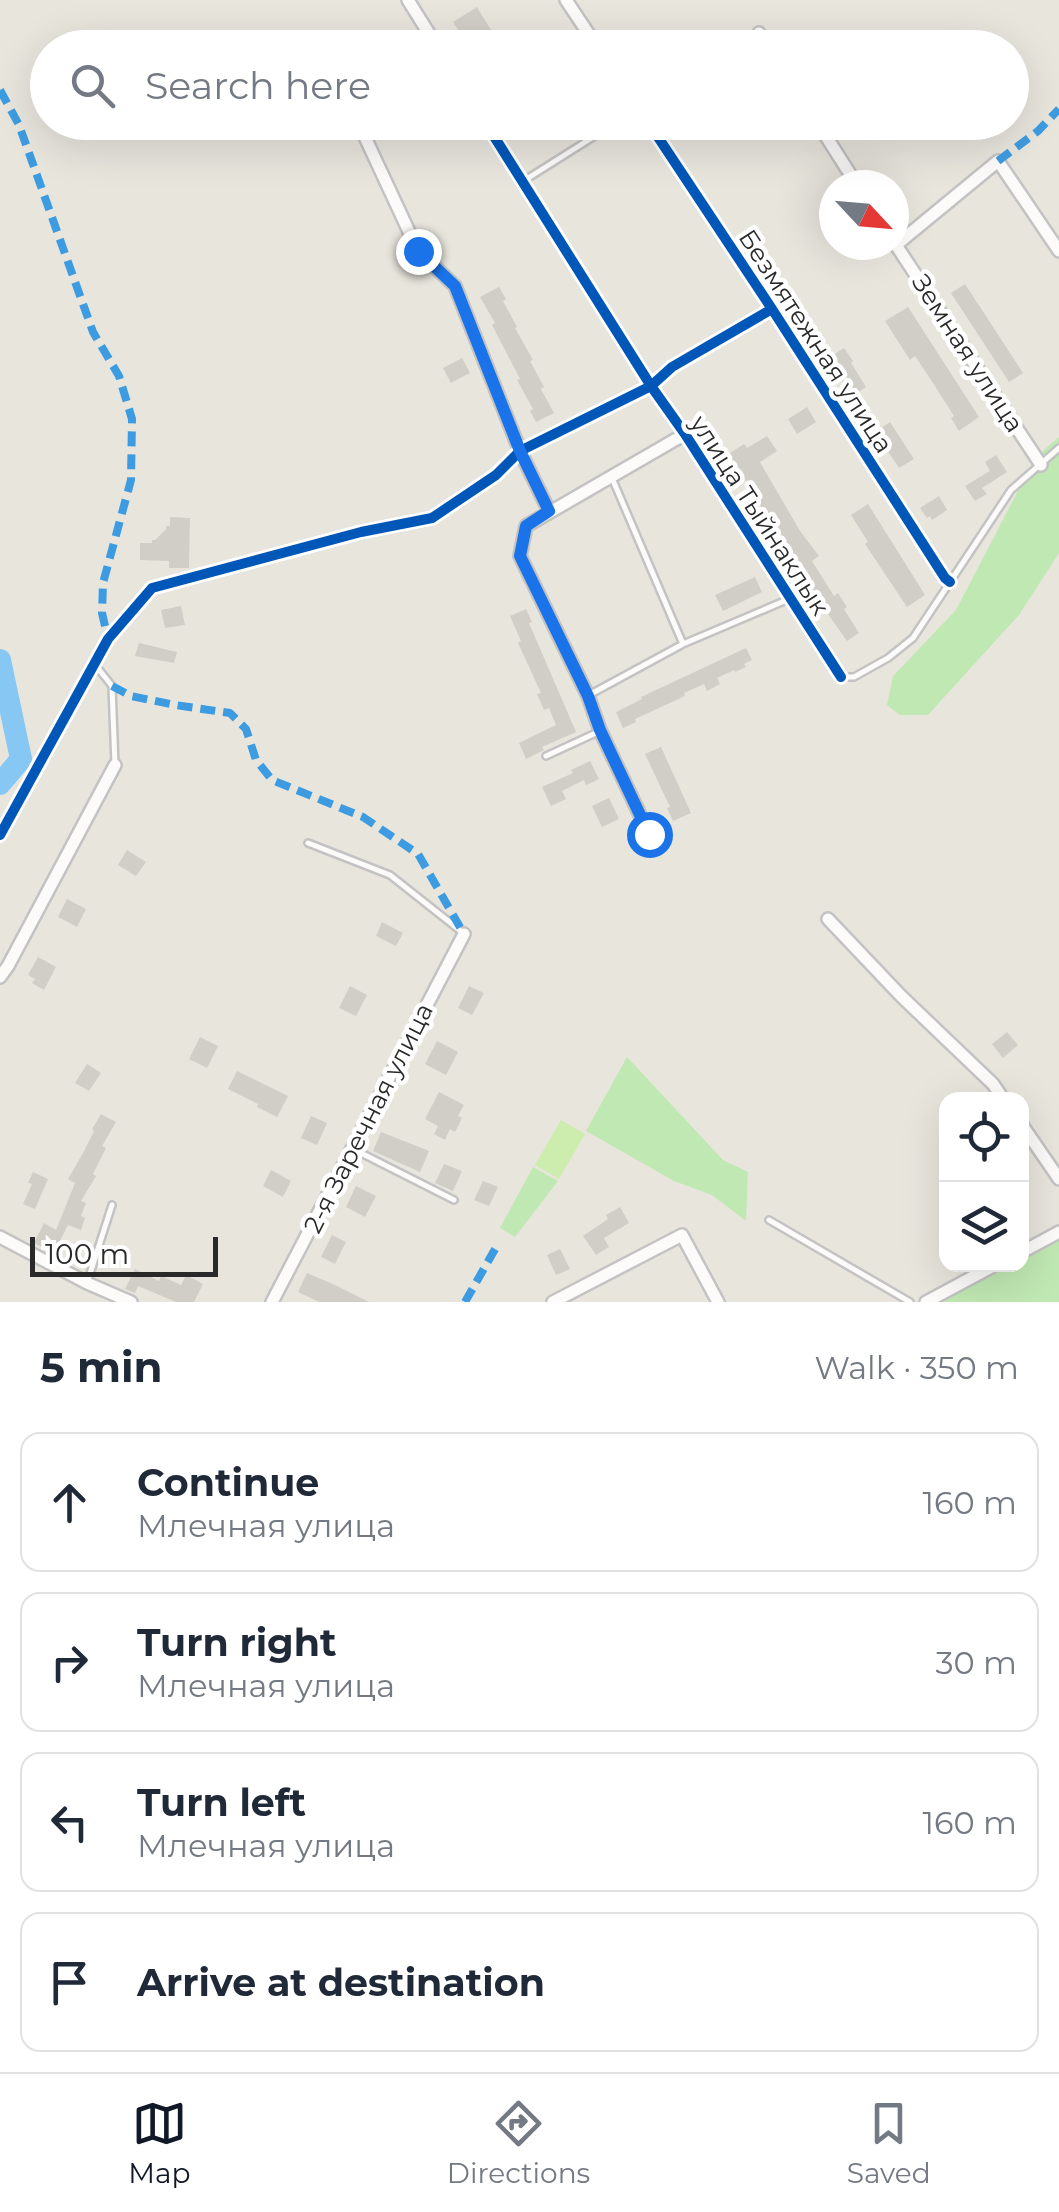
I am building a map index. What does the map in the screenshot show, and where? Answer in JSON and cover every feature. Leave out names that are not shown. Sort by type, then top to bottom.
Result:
[{"type":"street","points":[[408,0],[427,30]]},
{"type":"street","points":[[566,0],[586,30]]},
{"type":"street","points":[[366,140],[418,251],[455,286],[520,451],[549,511]]},
{"type":"street","name":"улица Тыйнаклык","points":[[497,140],[840,677]]},
{"type":"street","name":"Безмятежная улица","points":[[660,140],[950,582]]},
{"type":"street","points":[[828,140],[847,170]]},
{"type":"street","points":[[909,233],[998,162],[1059,251]]},
{"type":"street","name":"Земная улица","points":[[906,260],[1041,465]]},
{"type":"street","points":[[0,835],[108,639],[152,588],[360,532],[432,518],[496,475],[520,451],[651,386],[672,367],[772,310]]},
{"type":"street","points":[[649,834],[520,556],[526,526],[685,434]]},
{"type":"street","points":[[0,977],[115,765]]},
{"type":"street","points":[[828,918],[998,1092]]},
{"type":"street","name":"2-я Заречная улица","points":[[275,1301],[464,934]]},
{"type":"street","points":[[1029,1135],[1059,1179]]},
{"type":"street","points":[[1029,1248],[1059,1232]]},
{"type":"street","points":[[553,1302],[682,1235],[718,1302]]},
{"type":"street","points":[[0,1237],[132,1302]]},
{"type":"street","points":[[926,1302],[982,1272]]},
{"type":"lane","points":[[523,182],[589,140]]},
{"type":"lane","points":[[840,677],[854,677],[871,668],[912,638],[1011,490],[1059,448]]},
{"type":"lane","points":[[610,475],[683,644]]},
{"type":"lane","points":[[588,696],[683,644],[789,599]]},
{"type":"lane","points":[[95,664],[112,686],[115,765]]},
{"type":"lane","points":[[546,756],[600,730]]},
{"type":"lane","points":[[308,843],[390,875],[464,934]]},
{"type":"lane","points":[[353,1149],[454,1200]]},
{"type":"lane","points":[[88,1283],[112,1205]]},
{"type":"lane","points":[[770,1220],[910,1302]]},
{"type":"green space","points":[[1059,437],[1059,553],[1019,615],[928,715],[900,715],[887,705],[893,676],[956,610],[1035,458]]},
{"type":"green space","points":[[627,1057],[723,1160],[748,1172],[746,1221],[712,1195],[674,1181],[586,1131]]},
{"type":"green space","points":[[561,1120],[585,1134],[559,1179],[535,1165]]},
{"type":"green space","points":[[533,1167],[558,1181],[515,1237],[500,1228]]},
{"type":"green space","points":[[1059,1239],[1059,1302],[941,1302],[999,1272],[1029,1272],[1029,1255]]},
{"type":"building","points":[[477,7],[492,30],[458,30],[453,22]]},
{"type":"building","points":[[965,284],[1023,373],[1009,382],[951,293]]},
{"type":"building","points":[[499,287],[554,413],[536,422],[517,380],[520,379],[492,325],[495,323],[480,297]]},
{"type":"building","points":[[908,307],[979,417],[959,431],[951,418],[954,416],[915,356],[910,360],[885,321]]},
{"type":"building","points":[[844,348],[866,387],[852,396],[830,363],[830,357]]},
{"type":"building","points":[[462,358],[470,373],[451,383],[443,368]]},
{"type":"building","points":[[807,407],[816,422],[797,434],[788,419]]},
{"type":"building","points":[[890,422],[914,459],[899,468],[875,432]]},
{"type":"building","points":[[767,436],[777,451],[760,462],[819,556],[812,561],[834,596],[838,593],[847,607],[844,609],[859,633],[847,641],[804,580],[807,578],[753,490],[727,455]]},
{"type":"building","points":[[996,455],[1007,472],[982,488],[987,494],[975,501],[965,486],[990,471],[985,462]]},
{"type":"building","points":[[939,496],[947,510],[932,520],[927,518],[920,508]]},
{"type":"building","points":[[868,504],[925,595],[907,607],[865,544],[868,542],[851,515]]},
{"type":"building","points":[[170,517],[190,518],[189,568],[169,568],[169,561],[140,560],[140,543],[152,543],[170,526]]},
{"type":"building","points":[[755,577],[762,592],[723,611],[715,595]]},
{"type":"building","points":[[181,606],[185,625],[165,628],[161,610]]},
{"type":"building","points":[[526,609],[576,732],[526,759],[519,743],[556,725],[537,694],[541,693],[510,616]]},
{"type":"building","points":[[139,643],[177,652],[174,663],[135,656]]},
{"type":"building","points":[[746,648],[752,660],[744,664],[746,667],[717,678],[720,684],[707,691],[704,684],[684,693],[685,696],[623,728],[616,712]]},
{"type":"building","points":[[661,747],[691,813],[673,821],[645,754]]},
{"type":"building","points":[[590,761],[599,779],[586,785],[584,780],[562,791],[566,799],[551,806],[542,787]]},
{"type":"building","points":[[609,798],[619,819],[602,827],[592,806]]},
{"type":"building","points":[[127,850],[146,862],[136,876],[118,865]]},
{"type":"building","points":[[67,899],[86,909],[77,927],[58,917]]},
{"type":"building","points":[[382,922],[403,933],[396,946],[376,936]]},
{"type":"building","points":[[38,957],[56,967],[44,990],[32,983],[35,979],[28,975]]},
{"type":"building","points":[[350,986],[367,995],[356,1016],[339,1008]]},
{"type":"building","points":[[469,986],[484,993],[472,1015],[458,1008]]},
{"type":"building","points":[[1007,1032],[1018,1045],[1003,1058],[992,1044]]},
{"type":"building","points":[[200,1037],[218,1046],[207,1068],[189,1059]]},
{"type":"building","points":[[437,1041],[458,1052],[446,1075],[425,1064]]},
{"type":"building","points":[[87,1064],[101,1073],[89,1091],[75,1083]]},
{"type":"building","points":[[237,1071],[288,1096],[277,1117],[228,1089]]},
{"type":"building","points":[[439,1092],[464,1105],[455,1132],[450,1129],[445,1140],[434,1134],[438,1126],[425,1119]]},
{"type":"building","points":[[101,1114],[116,1122],[102,1146],[106,1148],[93,1174],[96,1176],[81,1201],[86,1203],[81,1230],[68,1225],[54,1253],[34,1243],[44,1223],[56,1230],[75,1183],[68,1179]]},
{"type":"building","points":[[311,1116],[327,1123],[317,1145],[301,1138]]},
{"type":"building","points":[[381,1132],[429,1151],[420,1172],[373,1151]]},
{"type":"building","points":[[444,1164],[462,1171],[453,1191],[435,1183]]},
{"type":"building","points":[[271,1170],[291,1181],[283,1197],[263,1186]]},
{"type":"building","points":[[33,1172],[48,1179],[35,1209],[23,1204]]},
{"type":"building","points":[[483,1181],[498,1187],[489,1206],[474,1200]]},
{"type":"building","points":[[356,1186],[376,1196],[365,1217],[346,1207]]},
{"type":"building","points":[[620,1207],[629,1223],[604,1238],[609,1247],[596,1255],[583,1236]]},
{"type":"building","points":[[332,1235],[346,1242],[335,1264],[321,1257]]},
{"type":"building","points":[[560,1249],[570,1269],[556,1275],[547,1255]]},
{"type":"building","points":[[135,1269],[159,1281],[161,1276],[181,1285],[186,1275],[203,1284],[194,1302],[176,1302],[138,1286],[135,1293],[125,1289]]},
{"type":"building","points":[[307,1273],[369,1302],[319,1302],[298,1292]]},
{"type":"waterway","points":[[0,660],[21,759],[0,784]]},
{"type":"marked path","points":[[0,90],[19,125],[93,332],[119,376],[132,419],[131,480],[103,583],[102,613],[108,639]]},
{"type":"marked path","points":[[1029,138],[1059,109]]},
{"type":"marked path","points":[[998,161],[1026,140]]},
{"type":"marked path","points":[[112,686],[131,696],[230,713],[246,729],[256,760],[272,780],[363,817],[418,854],[464,934]]},
{"type":"marked path","points":[[465,1302],[499,1242]]},
{"type":"cycle path","points":[[496,140],[841,677]]},
{"type":"cycle path","points":[[660,140],[950,582]]},
{"type":"cycle path","points":[[0,835],[108,639],[152,588],[361,532],[432,518],[496,475],[520,451],[651,386],[672,367],[772,309]]},
{"type":"route","points":[[418,251],[455,286],[520,451],[549,511],[526,526],[520,556],[649,834]]}]
